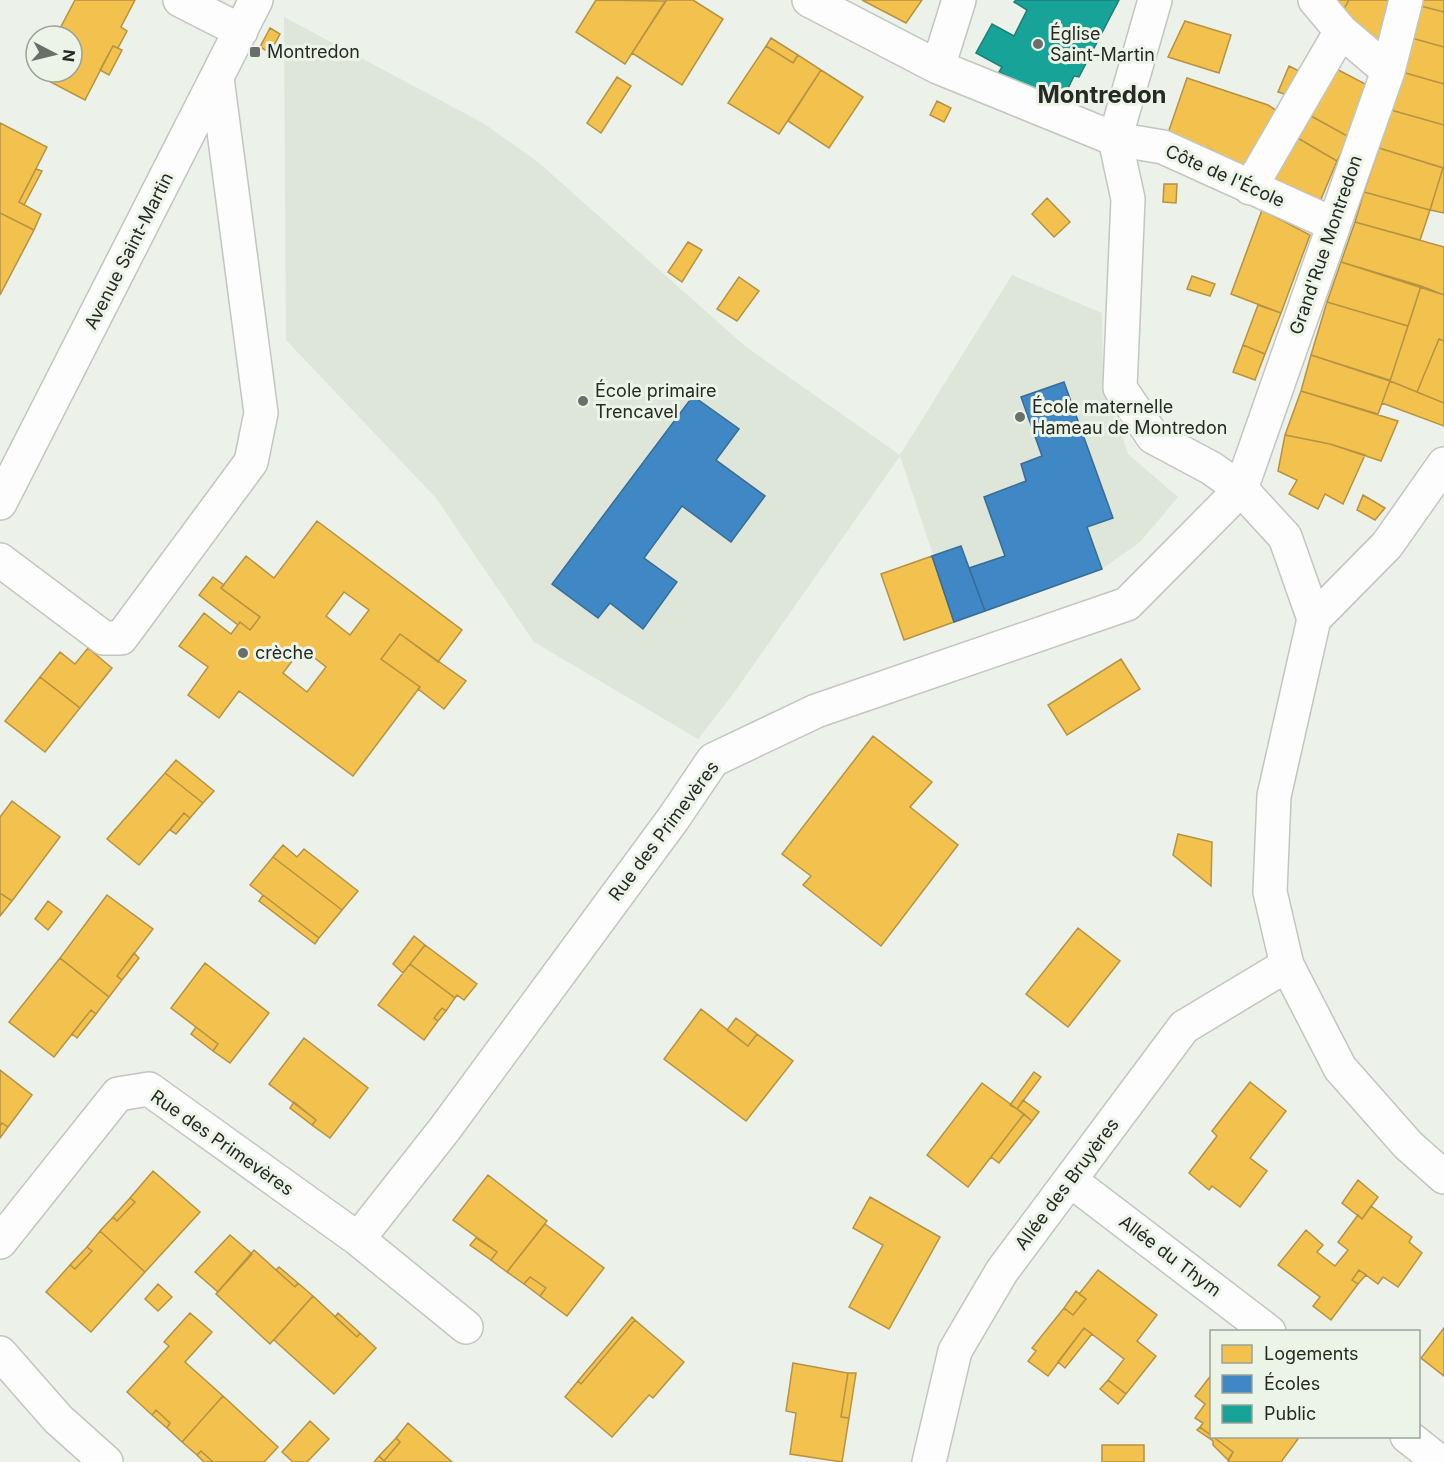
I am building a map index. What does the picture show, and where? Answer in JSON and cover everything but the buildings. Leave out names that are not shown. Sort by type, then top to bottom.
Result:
[{"type":"street","points":[[180,0],[241,31]]},
{"type":"street","name":"Avenue Saint-Martin","points":[[0,503],[256,0]]},
{"type":"street","name":"Côte de l'École","points":[[809,0],[938,67],[1115,139],[1163,147],[1333,224]]},
{"type":"street","points":[[938,67],[958,0]]},
{"type":"street","points":[[1155,0],[1115,139],[1128,199],[1120,388],[1153,437],[1211,468],[1241,489],[1286,537],[1314,619],[1275,796],[1270,892],[1287,965],[1340,1068],[1408,1145],[1444,1177]]},
{"type":"street","points":[[1315,0],[1341,32],[1388,71]]},
{"type":"street","name":"Grand'Rue Montredon","points":[[1241,489],[1388,71],[1406,0]]},
{"type":"street","points":[[1250,188],[1341,32]]},
{"type":"street","points":[[0,560],[104,638],[121,638],[252,462],[261,413],[217,78]]},
{"type":"street","points":[[1314,619],[1387,544],[1444,464]]},
{"type":"street","name":"Rue des Primevères","points":[[358,1239],[444,1130],[673,819],[713,760],[816,711],[1127,604],[1241,489]]},
{"type":"street","name":"Allée des Bruyères","points":[[929,1462],[955,1351],[1002,1271],[1184,1026],[1287,965]]},
{"type":"street","name":"Rue des Primevères","points":[[0,1242],[118,1094],[149,1089],[358,1239],[466,1327]]},
{"type":"street","name":"Allée du Thym","points":[[1071,1180],[1266,1330]]},
{"type":"street","points":[[0,1353],[58,1419],[106,1462]]},
{"type":"street","points":[[1408,1438],[1440,1462]]},
{"type":"shaded area","name":"École primaire Trencavel","points":[[284,17],[483,123],[538,162],[746,347],[900,455],[1012,275],[1102,313],[1103,380],[1128,454],[1178,497],[1140,542],[1102,569],[956,623],[900,456],[733,694],[698,739],[534,642],[436,498],[286,340]]},
{"type":"place","name":"Église Saint-Martin","points":[[1038,44]]},
{"type":"place","name":"Montredon","points":[[255,52]]},
{"type":"place","name":"École primaire Trencavel","points":[[583,401]]},
{"type":"place","name":"École maternelle Hameau de Montredon","points":[[1020,417]]},
{"type":"place","name":"crèche","points":[[243,653]]},
{"type":"district","name":"Montredon","points":[[1102,95]]}]
